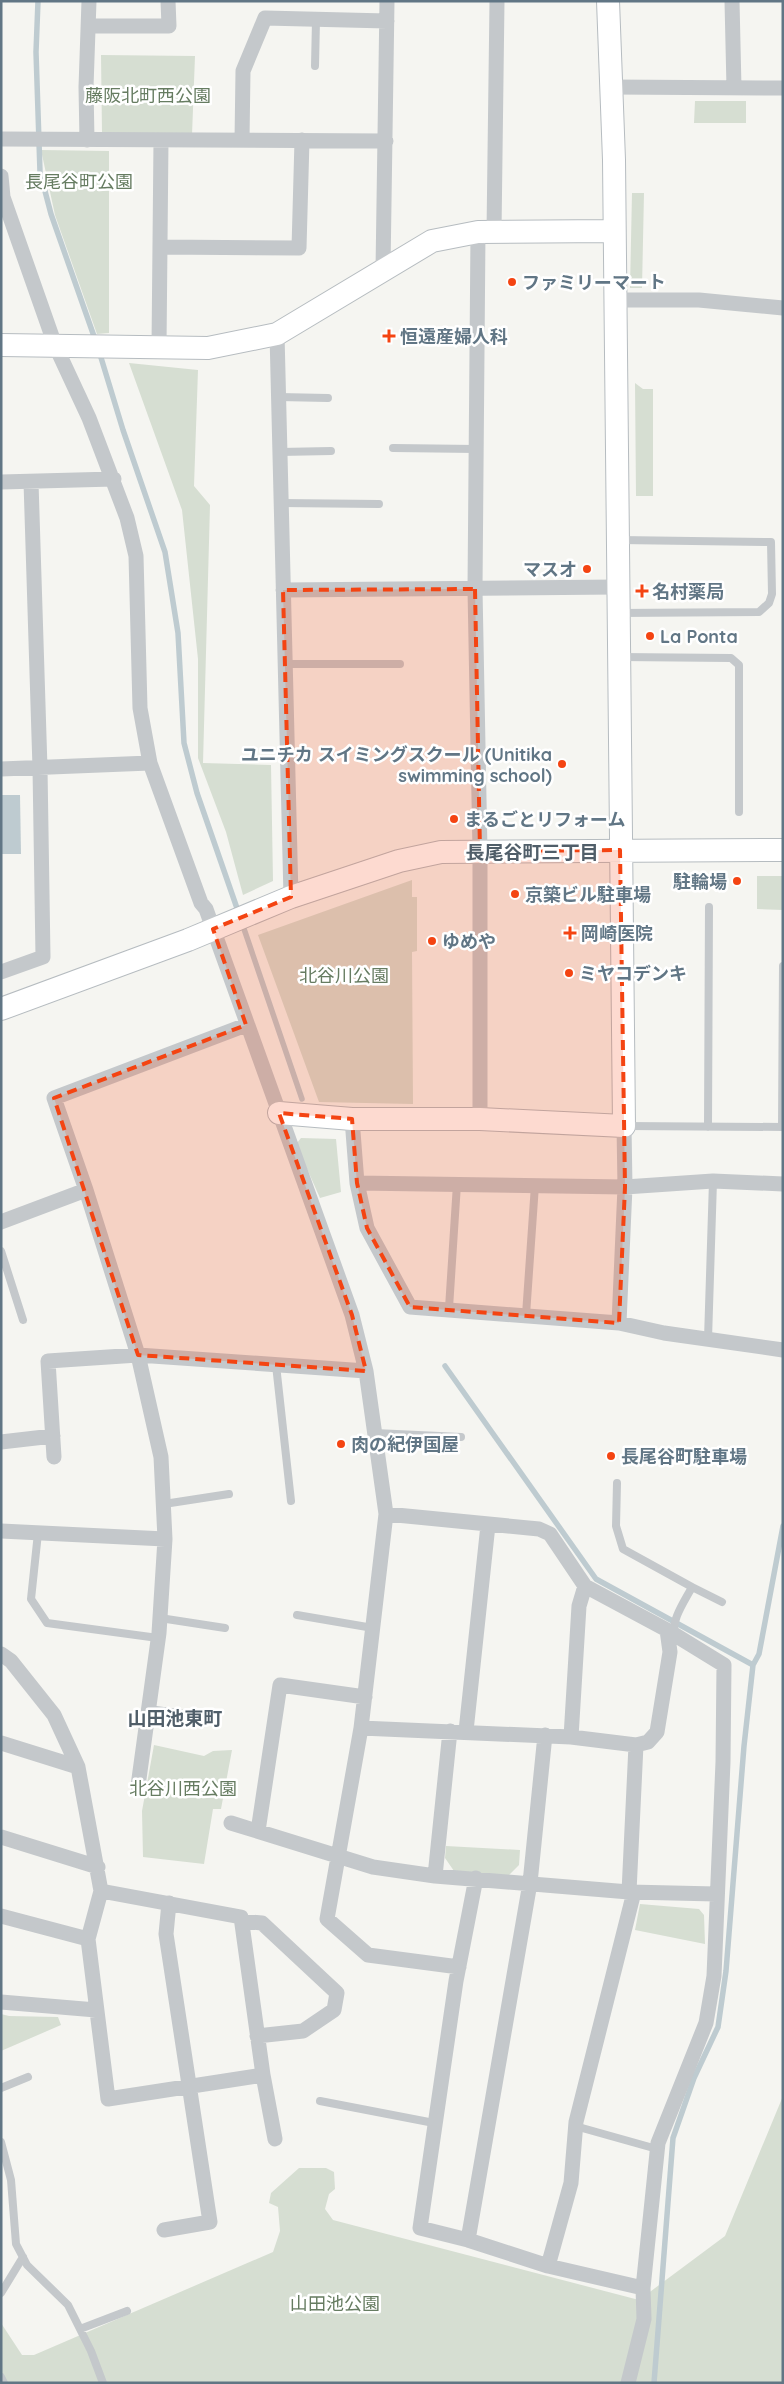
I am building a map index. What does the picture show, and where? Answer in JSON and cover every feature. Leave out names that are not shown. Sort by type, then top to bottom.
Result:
[{"type":"street","points":[[87,140],[86,87],[90,1]]},
{"type":"street","points":[[90,26],[169,26],[168,1]]},
{"type":"street","points":[[383,270],[388,1]]},
{"type":"street","points":[[480,1119],[480,851],[475,589],[476,449],[497,1]]},
{"type":"street","points":[[608,1],[611,87],[625,1187],[620,1323]]},
{"type":"street","points":[[732,1],[734,88]]},
{"type":"street","points":[[242,140],[243,71],[265,18],[387,21]]},
{"type":"street","points":[[611,87],[783,88]]},
{"type":"street","points":[[1,139],[386,141]]},
{"type":"street","points":[[159,347],[161,140]]},
{"type":"street","points":[[160,247],[299,248],[302,140]]},
{"type":"street","points":[[1,176],[2,197],[55,345],[89,418],[114,479],[127,518],[136,556],[140,708],[150,763],[201,903],[218,927],[246,1025],[352,1315],[366,1371],[386,1514],[361,1728],[340,1855],[327,1919],[368,1955],[459,1967]]},
{"type":"street","points":[[1,345],[208,348],[277,334],[432,241],[486,232],[613,231]]},
{"type":"street","points":[[614,300],[699,300],[783,308]]},
{"type":"street","points":[[277,334],[291,897]]},
{"type":"street","points":[[1,482],[114,479]]},
{"type":"street","points":[[1,972],[43,957],[40,768],[31,482]]},
{"type":"street","points":[[284,590],[618,587]]},
{"type":"street","points":[[1,769],[150,763]]},
{"type":"street","points":[[1,1009],[248,916],[291,897],[399,860],[441,852],[783,850]]},
{"type":"street","points":[[138,1786],[160,1618],[165,1539],[161,1457],[138,1355],[86,1190],[54,1098],[246,1025]]},
{"type":"street","points":[[279,1113],[352,1119],[480,1119],[624,1126]]},
{"type":"street","points":[[352,1119],[357,1183],[367,1228],[410,1307],[449,1308],[620,1323],[664,1333],[783,1350]]},
{"type":"street","points":[[357,1183],[625,1187],[713,1181],[783,1184]]},
{"type":"street","points":[[1,1222],[86,1190]]},
{"type":"street","points":[[54,1457],[48,1361],[138,1355],[366,1371]]},
{"type":"street","points":[[1,1442],[53,1436]]},
{"type":"street","points":[[386,1514],[539,1529],[550,1534],[585,1586],[671,1631],[724,1665],[723,1762],[714,1976],[706,2024],[657,2149],[643,2288],[644,2319],[628,2383]]},
{"type":"street","points":[[466,1731],[488,1525]]},
{"type":"street","points":[[1,1531],[165,1539]]},
{"type":"street","points":[[571,1737],[579,1606],[585,1586]]},
{"type":"street","points":[[361,1728],[545,1735],[636,1745],[648,1742],[657,1732],[670,1652],[671,1631]]},
{"type":"street","points":[[1,1654],[11,1661],[54,1715],[78,1767],[101,1891],[88,1940],[108,2099],[262,2075]]},
{"type":"street","points":[[258,1831],[280,1685],[365,1697]]},
{"type":"street","points":[[435,1876],[450,1731]]},
{"type":"street","points":[[468,2240],[530,1883],[545,1735]]},
{"type":"street","points":[[1,1743],[78,1767]]},
{"type":"street","points":[[548,2266],[571,2183],[575,2126],[632,1892],[636,1745]]},
{"type":"street","points":[[231,1823],[340,1855],[372,1867],[435,1876],[632,1892],[716,1894]]},
{"type":"street","points":[[1,1836],[98,1867]]},
{"type":"street","points":[[476,1878],[459,1967],[434,2123],[420,2228],[468,2240],[548,2266],[643,2288]]},
{"type":"street","points":[[101,1891],[241,1916],[262,2075],[275,2139]]},
{"type":"street","points":[[164,2230],[210,2222],[191,2086],[166,1934],[169,1903]]},
{"type":"street","points":[[1,1916],[88,1940]]},
{"type":"street","points":[[241,1921],[262,1923],[337,1993],[334,2010],[303,2031],[257,2036]]},
{"type":"street","points":[[1,2002],[96,2010]]},
{"type":"lane","points":[[315,66],[316,20]]},
{"type":"lane","points":[[279,397],[328,398]]},
{"type":"lane","points":[[393,448],[476,449]]},
{"type":"lane","points":[[280,452],[331,451]]},
{"type":"lane","points":[[281,503],[379,504]]},
{"type":"lane","points":[[617,540],[771,542],[772,594],[769,603],[759,612],[618,613]]},
{"type":"lane","points":[[618,658],[731,658],[739,665],[739,812]]},
{"type":"lane","points":[[286,664],[400,664]]},
{"type":"lane","points":[[708,1127],[710,908]]},
{"type":"lane","points":[[624,1126],[782,1127],[783,966]]},
{"type":"lane","points":[[708,1339],[713,1181]]},
{"type":"lane","points":[[449,1308],[457,1184]]},
{"type":"lane","points":[[526,1315],[535,1185]]},
{"type":"lane","points":[[1,1251],[23,1320]]},
{"type":"lane","points":[[276,1365],[291,1501]]},
{"type":"lane","points":[[374,1434],[461,1437]]},
{"type":"lane","points":[[617,1483],[616,1526],[623,1549],[722,1602]]},
{"type":"lane","points":[[164,1504],[229,1494]]},
{"type":"lane","points":[[38,1533],[31,1599],[47,1623],[158,1638]]},
{"type":"lane","points":[[671,1631],[692,1587]]},
{"type":"lane","points":[[297,1615],[373,1628]]},
{"type":"lane","points":[[160,1618],[225,1628]]},
{"type":"lane","points":[[149,1709],[206,1717]]},
{"type":"lane","points":[[1,2088],[28,2077]]},
{"type":"lane","points":[[320,2101],[434,2123]]},
{"type":"lane","points":[[575,2126],[657,2149]]},
{"type":"lane","points":[[1,2142],[16,2244],[27,2265],[68,2305],[103,2383]]},
{"type":"lane","points":[[1,2293],[23,2257]]},
{"type":"lane","points":[[80,2329],[127,2311]]},
{"type":"lane","points":[[1,2377],[4,2383]]},
{"type":"highlighted area","points":[[475,589],[480,851],[620,850],[625,1187],[619,1323],[410,1307],[367,1228],[357,1183],[352,1119],[279,1113],[352,1315],[366,1371],[138,1355],[54,1098],[246,1025],[213,929],[291,897],[283,590]]},
{"type":"green space","name":"藤阪北町西公園","points":[[101,55],[195,56],[192,135],[102,133]]},
{"type":"green space","points":[[695,101],[746,101],[746,123],[694,123]]},
{"type":"green space","name":"長尾谷町公園","points":[[41,150],[109,151],[109,333],[97,334],[55,215]]},
{"type":"green space","points":[[632,193],[644,193],[642,288],[630,288]]},
{"type":"green space","points":[[129,363],[198,370],[194,486],[210,505],[203,763],[271,765],[273,881],[243,895],[226,832],[198,758],[198,659],[182,510]]},
{"type":"green space","points":[[635,383],[643,389],[653,389],[653,496],[636,496]]},
{"type":"green space","points":[[757,876],[783,876],[783,910],[757,909]]},
{"type":"green space","name":"北谷川公園","points":[[412,880],[412,897],[417,897],[417,951],[412,952],[413,1104],[319,1102],[258,935]]},
{"type":"green space","points":[[301,1138],[336,1139],[341,1192],[320,1198],[296,1144]]},
{"type":"green space","name":"北谷川西公園","points":[[154,1745],[204,1756],[213,1751],[232,1750],[221,1809],[213,1809],[204,1864],[143,1857],[142,1811]]},
{"type":"green space","points":[[446,1846],[520,1850],[519,1865],[508,1876],[454,1871],[445,1858]]},
{"type":"green space","points":[[640,1904],[699,1909],[704,1915],[705,1944],[635,1930]]},
{"type":"green space","points":[[1,2014],[9,2016],[58,2017],[61,2025],[1,2051]]},
{"type":"green space","name":"山田池公園","points":[[783,2096],[783,2383],[1,2383],[1,2323],[22,2355],[34,2355],[273,2252],[280,2231],[278,2207],[269,2203],[271,2193],[299,2168],[326,2168],[334,2172],[335,2189],[329,2194],[325,2209],[333,2220],[639,2300],[725,2236]]},
{"type":"shaded area","points":[[1,795],[20,795],[21,854],[1,854]]},
{"type":"waterway","points":[[38,1],[36,52],[40,172],[51,214],[96,342]]},
{"type":"waterway","points":[[99,351],[123,430],[165,552],[178,633],[184,743],[197,793],[239,914]]},
{"type":"waterway","points":[[242,923],[302,1099]]},
{"type":"waterway","points":[[445,1366],[596,1579],[753,1665]]},
{"type":"waterway","points":[[654,2383],[673,2138],[694,2078],[718,2027],[726,1971],[744,1746],[753,1665],[759,1654],[783,1526]]},
{"type":"place","name":"ファミリーマート","points":[[512,282]]},
{"type":"place","name":"恒遠産婦人科","points":[[389,336]]},
{"type":"place","name":"マスオ","points":[[587,569]]},
{"type":"place","name":"名村薬局","points":[[642,591]]},
{"type":"place","name":"La Ponta","points":[[650,636]]},
{"type":"place","name":"ユニチカ スイミングスクール (Unitika swimming school)","points":[[562,764]]},
{"type":"place","name":"まるごとリフォーム","points":[[454,819]]},
{"type":"place","name":"駐輪場","points":[[737,881]]},
{"type":"place","name":"京築ビル駐車場","points":[[515,894]]},
{"type":"place","name":"岡崎医院","points":[[570,933]]},
{"type":"place","name":"ゆめや","points":[[432,941]]},
{"type":"place","name":"ミヤコデンキ","points":[[569,973]]},
{"type":"place","name":"肉の紀伊国屋","points":[[341,1444]]},
{"type":"place","name":"長尾谷町駐車場","points":[[611,1456]]},
{"type":"district","name":"長尾谷町三丁目","points":[[532,852]]},
{"type":"district","name":"山田池東町","points":[[175,1718]]}]
